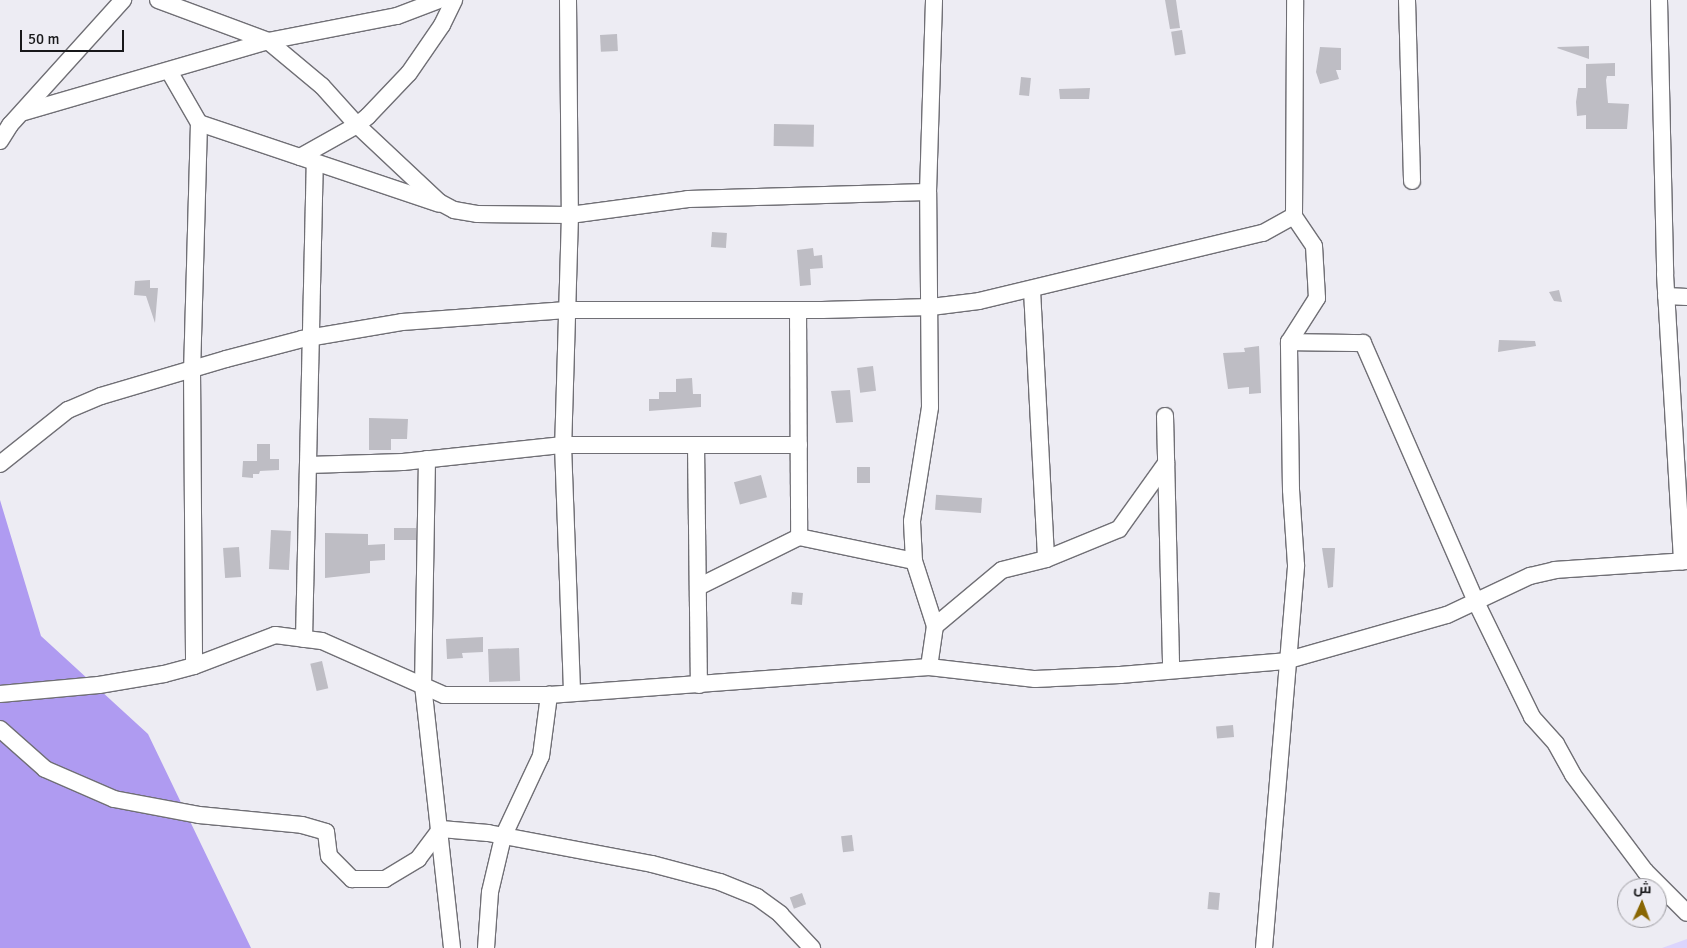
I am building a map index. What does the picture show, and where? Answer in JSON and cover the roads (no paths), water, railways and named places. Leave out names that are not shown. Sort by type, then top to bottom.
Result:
[{"type":"street","points":[[0,141],[123,0]]},
{"type":"street","points":[[158,0],[268,41],[322,86],[358,125],[445,206]]},
{"type":"street","points":[[24,112],[268,41],[362,25],[414,12],[439,0]]},
{"type":"street","points":[[307,160],[358,125],[410,73],[442,25],[454,0]]},
{"type":"street","points":[[568,0],[570,216],[563,445],[572,693]]},
{"type":"street","points":[[929,667],[935,626],[914,561],[912,521],[930,407],[931,307],[928,192],[934,0]]},
{"type":"street","points":[[1264,948],[1266,902],[1276,824],[1286,661],[1296,566],[1290,490],[1289,342],[1317,298],[1314,246],[1294,216],[1295,0]]},
{"type":"street","points":[[1407,0],[1412,181]]},
{"type":"street","points":[[0,694],[99,685],[194,666],[275,635],[322,641],[444,695],[549,695],[929,667],[1035,679],[1286,661],[1447,615],[1530,576],[1554,570],[1685,561],[1666,296],[1659,0]]},
{"type":"street","points":[[169,71],[200,123],[192,369],[194,666]]},
{"type":"street","points":[[200,123],[445,206],[477,214],[570,216],[688,199],[928,192]]},
{"type":"street","points":[[304,639],[311,338],[307,160]]},
{"type":"street","points":[[0,464],[68,410],[192,369],[311,338],[402,322],[567,310],[798,310],[931,307],[1032,290],[1263,233],[1294,216]]},
{"type":"street","points":[[1032,290],[1046,559]]},
{"type":"street","points":[[1666,296],[1687,296]]},
{"type":"street","points":[[798,310],[799,537]]},
{"type":"street","points":[[1289,342],[1362,343],[1476,602],[1532,717],[1556,744],[1573,775],[1645,871],[1687,913]]},
{"type":"street","points":[[1165,416],[1171,669]]},
{"type":"street","points":[[308,465],[427,459],[563,445],[799,444]]},
{"type":"street","points":[[696,445],[699,685]]},
{"type":"street","points":[[427,459],[423,685],[441,829],[452,948]]},
{"type":"street","points":[[935,626],[1002,570],[1046,559],[1119,529],[1166,463]]},
{"type":"street","points":[[698,587],[799,537],[914,561]]},
{"type":"street","points":[[486,948],[490,892],[503,837],[541,756],[549,695]]},
{"type":"street","points":[[0,729],[45,769],[114,799],[199,815],[302,826],[326,832],[329,856],[352,879],[385,879],[418,859],[441,829]]},
{"type":"street","points":[[441,829],[503,837],[652,864],[720,882],[758,897],[780,914],[812,948]]}]
